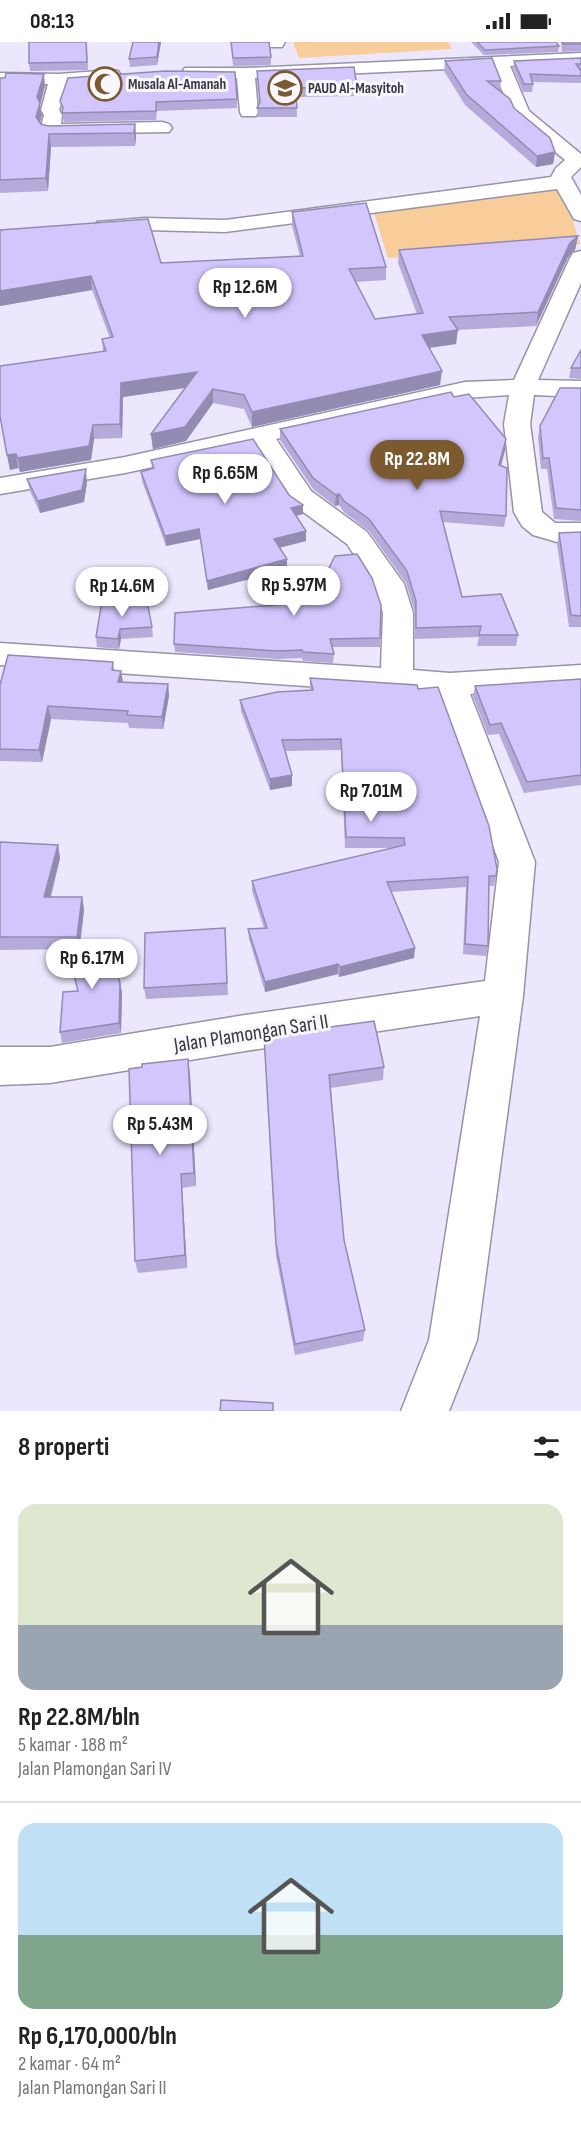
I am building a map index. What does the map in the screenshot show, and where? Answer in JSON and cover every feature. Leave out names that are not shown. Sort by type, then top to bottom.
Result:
[{"type":"street","points":[[277,45],[280,71]]},
{"type":"street","points":[[177,72],[280,71],[394,58],[468,56],[499,62],[581,58]]},
{"type":"street","points":[[499,62],[521,114],[575,159],[576,161],[563,172],[562,182],[581,215]]},
{"type":"street","points":[[246,73],[249,111]]},
{"type":"street","points":[[0,78],[59,79],[130,74]]},
{"type":"street","points":[[59,79],[50,110],[53,115],[50,130],[162,128]]},
{"type":"street","points":[[90,228],[145,224],[225,226],[562,182]]},
{"type":"street","points":[[581,258],[523,387],[517,424],[528,512],[532,521],[546,532],[581,532]]},
{"type":"street","points":[[0,486],[125,465],[465,390],[523,387],[581,388]]},
{"type":"street","points":[[261,436],[301,497],[357,538],[389,584],[398,613],[397,680]]},
{"type":"street","points":[[0,654],[450,684],[581,676]]},
{"type":"street","points":[[425,1411],[453,1340],[503,996],[517,862],[450,684]]},
{"type":"street","name":"Jalan Plamongan Sari II","points":[[0,1066],[50,1065],[245,1033],[503,996]]},
{"type":"shaded area","points":[[293,42],[448,42],[452,49],[299,58]]},
{"type":"shaded area","points":[[562,186],[580,244],[388,258],[373,210]]},
{"type":"building","points":[[29,42],[86,42],[87,62],[29,63]]},
{"type":"building","points":[[133,42],[159,42],[157,57],[129,59]]},
{"type":"building","points":[[231,42],[269,42],[271,57],[233,58]]},
{"type":"building","points":[[477,42],[556,42],[559,46],[485,50]]},
{"type":"building","points":[[562,42],[581,42],[581,44],[563,44]]},
{"type":"building","points":[[492,58],[501,81],[487,81],[510,99],[514,108],[550,138],[555,152],[537,156],[466,94],[445,61]]},
{"type":"building","points":[[581,58],[581,64],[576,64],[581,71],[581,76],[530,74],[533,84],[524,84],[514,61]]},
{"type":"building","points":[[354,67],[357,87],[295,88],[297,108],[257,108],[260,102],[257,71]]},
{"type":"building","points":[[165,71],[235,72],[237,99],[156,102],[156,111],[62,113],[63,107],[60,101],[68,78]]},
{"type":"building","points":[[6,73],[44,74],[37,97],[40,103],[36,117],[41,124],[48,126],[135,124],[134,133],[49,134],[46,178],[0,180],[0,78],[5,78]]},
{"type":"building","points":[[366,203],[386,267],[349,269],[375,319],[423,313],[399,250],[578,236],[570,243],[538,312],[449,317],[458,330],[422,335],[442,371],[252,412],[244,395],[213,389],[185,427],[151,434],[197,372],[121,383],[120,424],[93,425],[89,446],[18,458],[16,454],[7,455],[0,416],[0,366],[106,351],[102,339],[113,337],[91,276],[0,291],[0,230],[148,219],[161,263],[303,256],[292,212]]},
{"type":"building","points":[[581,350],[581,368],[571,368]]},
{"type":"building","points":[[560,388],[581,388],[581,510],[556,508],[549,458],[543,458],[540,426]]},
{"type":"building","points":[[451,392],[454,397],[469,394],[506,439],[499,465],[507,468],[506,516],[440,511],[462,597],[501,594],[518,635],[479,635],[481,626],[416,628],[416,601],[407,571],[369,519],[344,501],[339,494],[336,495],[313,478],[280,429]]},
{"type":"building","points":[[253,439],[289,495],[303,505],[291,508],[306,531],[274,539],[287,559],[207,581],[199,529],[165,536],[141,472],[154,468],[151,460]]},
{"type":"building","points":[[86,469],[82,490],[38,501],[27,479]]},
{"type":"building","points":[[581,532],[581,616],[571,615],[559,533]]},
{"type":"building","points":[[357,554],[372,578],[381,605],[380,638],[330,639],[334,654],[303,652],[302,650],[278,651],[174,644],[175,613],[312,602],[335,556]]},
{"type":"building","points":[[102,601],[147,601],[152,627],[120,629],[118,639],[96,637]]},
{"type":"building","points":[[8,655],[113,662],[112,670],[121,671],[118,682],[168,684],[162,717],[127,715],[128,711],[48,706],[39,750],[0,749],[0,685]]},
{"type":"building","points":[[310,678],[417,685],[418,689],[438,687],[489,826],[497,869],[496,876],[489,876],[488,946],[465,944],[468,877],[387,882],[415,948],[340,967],[338,964],[265,982],[248,929],[267,928],[252,881],[405,845],[404,838],[346,837],[341,739],[282,740],[292,775],[270,779],[240,700],[277,692],[313,690]]},
{"type":"building","points":[[581,679],[581,775],[527,782],[501,723],[490,725],[475,686]]},
{"type":"building","points":[[0,842],[58,845],[44,897],[82,897],[77,937],[0,937]]},
{"type":"building","points":[[225,928],[227,983],[144,988],[145,933]]},
{"type":"building","points":[[107,940],[120,983],[119,1023],[60,1032],[63,992],[78,991],[68,951]]},
{"type":"building","points":[[374,1021],[384,1067],[329,1075],[344,1240],[365,1330],[295,1344],[276,1244],[264,1036]]},
{"type":"building","points":[[188,1059],[194,1173],[181,1174],[185,1255],[135,1261],[129,1069],[142,1067],[142,1064]]},
{"type":"building","points":[[221,1400],[273,1403],[273,1411],[220,1411]]},
{"type":"place","name":"Musala Al-Amanah","points":[[105,84]]},
{"type":"place","name":"PAUD Al-Masyitoh","points":[[285,88]]}]
